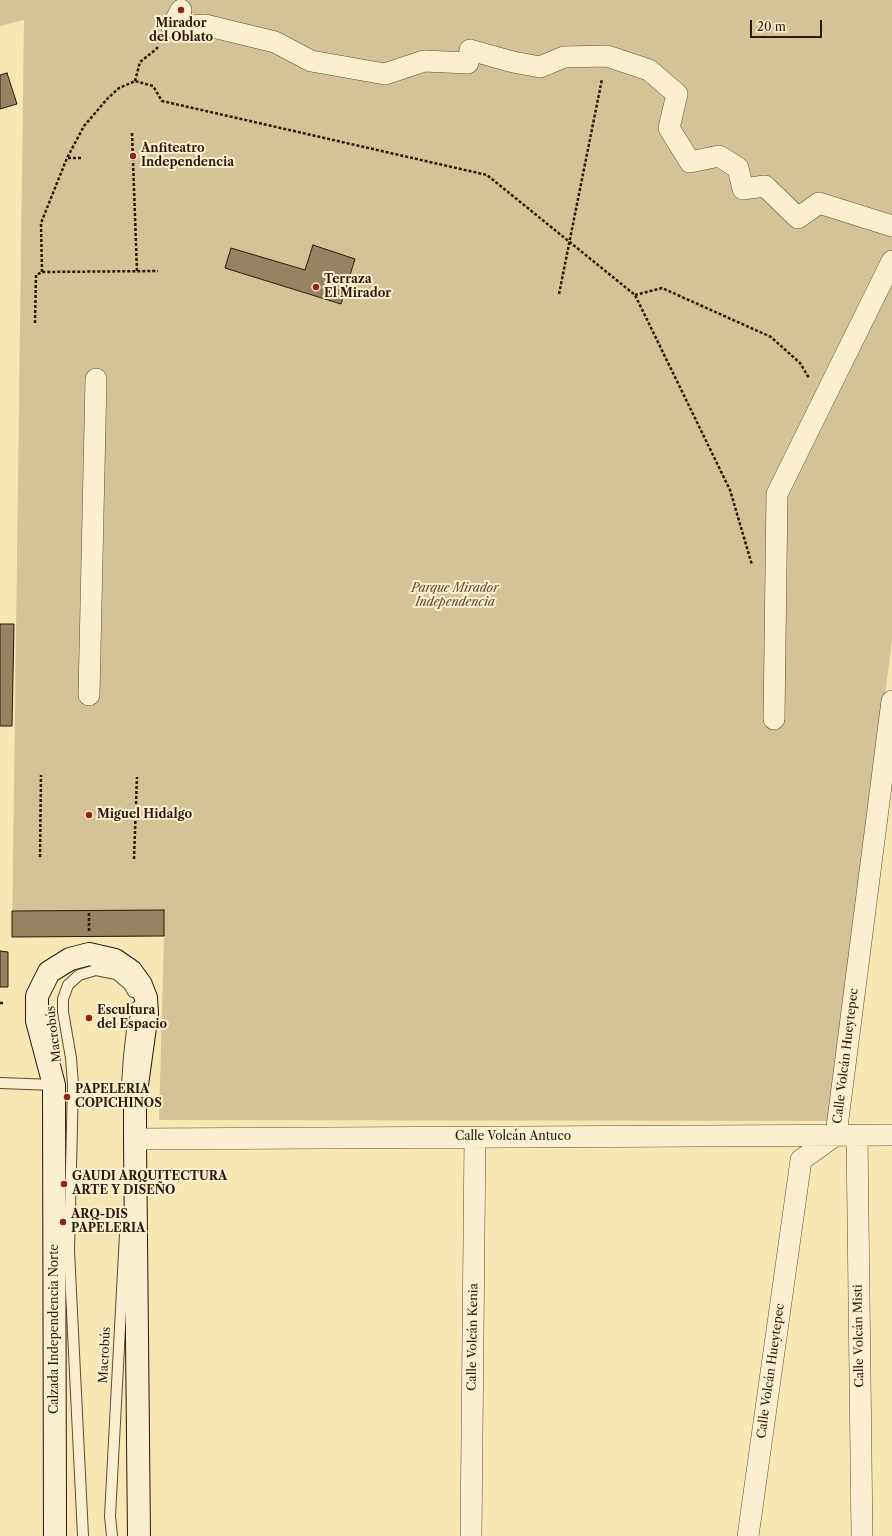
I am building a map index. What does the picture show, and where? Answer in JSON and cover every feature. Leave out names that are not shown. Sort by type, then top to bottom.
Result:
[{"type":"street","points":[[177,19],[275,42],[311,61],[384,74],[424,61],[468,63],[470,50],[513,62],[540,67],[564,57],[607,56],[649,70],[677,94],[669,128],[690,162],[719,156],[738,168],[743,189],[765,186],[798,218],[819,203],[892,226]]},
{"type":"street","points":[[774,719],[777,494],[892,261]]},
{"type":"street","points":[[89,696],[96,379]]},
{"type":"street","name":"Calle Volcán Hueytepec","points":[[748,1536],[801,1160],[836,1135],[892,701]]},
{"type":"street","name":"Calzada Independencia Norte","points":[[55,1536],[54,1085],[37,1021],[37,996],[49,972],[70,959],[89,954],[116,960],[131,971],[141,985],[146,998],[146,1020],[135,1098],[139,1536]]},
{"type":"street","name":"Calle Volcán Antuco","points":[[135,1139],[892,1135]]},
{"type":"street","name":"Calle Volcán Misti","points":[[857,1136],[862,1536]]},
{"type":"street","name":"Calle Volcán Kenia","points":[[471,1536],[475,1137]]},
{"type":"lane","name":"Macrobús","points":[[83,1536],[70,1251],[72,1084],[69,1043],[63,1012],[63,999],[68,985],[79,975],[96,970],[116,974],[129,985],[136,999],[136,1015],[127,1083],[127,1193],[110,1516],[112,1536]]},
{"type":"lane","points":[[0,1083],[54,1085]]},
{"type":"path","points":[[135,81],[140,62],[156,50],[177,19]]},
{"type":"path","points":[[558,294],[607,56]]},
{"type":"path","points":[[42,272],[41,222],[67,158],[84,126],[108,98],[119,88],[135,81],[153,86],[162,101],[487,175],[635,294],[730,490],[752,565]]},
{"type":"path","points":[[132,133],[137,272]]},
{"type":"path","points":[[67,158],[83,158]]},
{"type":"path","points":[[35,323],[36,275],[42,272],[158,271]]},
{"type":"path","points":[[635,294],[662,288],[771,337],[800,363],[823,401]]},
{"type":"path","points":[[40,857],[41,775]]},
{"type":"path","points":[[134,859],[137,777]]},
{"type":"path","points":[[0,1003],[5,1003]]},
{"type":"green space","name":"Parque Mirador Independencia","points":[[0,0],[892,0],[892,640],[832,1121],[159,1120],[164,936],[12,937],[24,20],[0,26]]},
{"type":"building","points":[[7,73],[17,104],[0,109],[0,75]]},
{"type":"building","name":"Terraza El Mirador","points":[[313,245],[355,259],[341,304],[225,268],[231,248],[305,270]]},
{"type":"building","points":[[0,624],[14,624],[12,726],[0,726]]},
{"type":"building","points":[[164,910],[164,936],[12,937],[12,911]]},
{"type":"building","points":[[0,951],[8,952],[8,987],[0,987]]},
{"type":"place","name":"Mirador del Oblato","points":[[181,10]]},
{"type":"place","name":"Anfiteatro Independencia","points":[[133,156]]},
{"type":"place","name":"Terraza El Mirador","points":[[316,287]]},
{"type":"place","name":"Miguel Hidalgo","points":[[89,815]]},
{"type":"place","name":"Escultura del Espacio","points":[[89,1018]]},
{"type":"place","name":"PAPELERIA COPICHINOS","points":[[67,1097]]},
{"type":"place","name":"GAUDI ARQUITECTURA ARTE Y DISEÑO","points":[[64,1184]]},
{"type":"place","name":"ARQ-DIS PAPELERIA","points":[[63,1222]]}]
